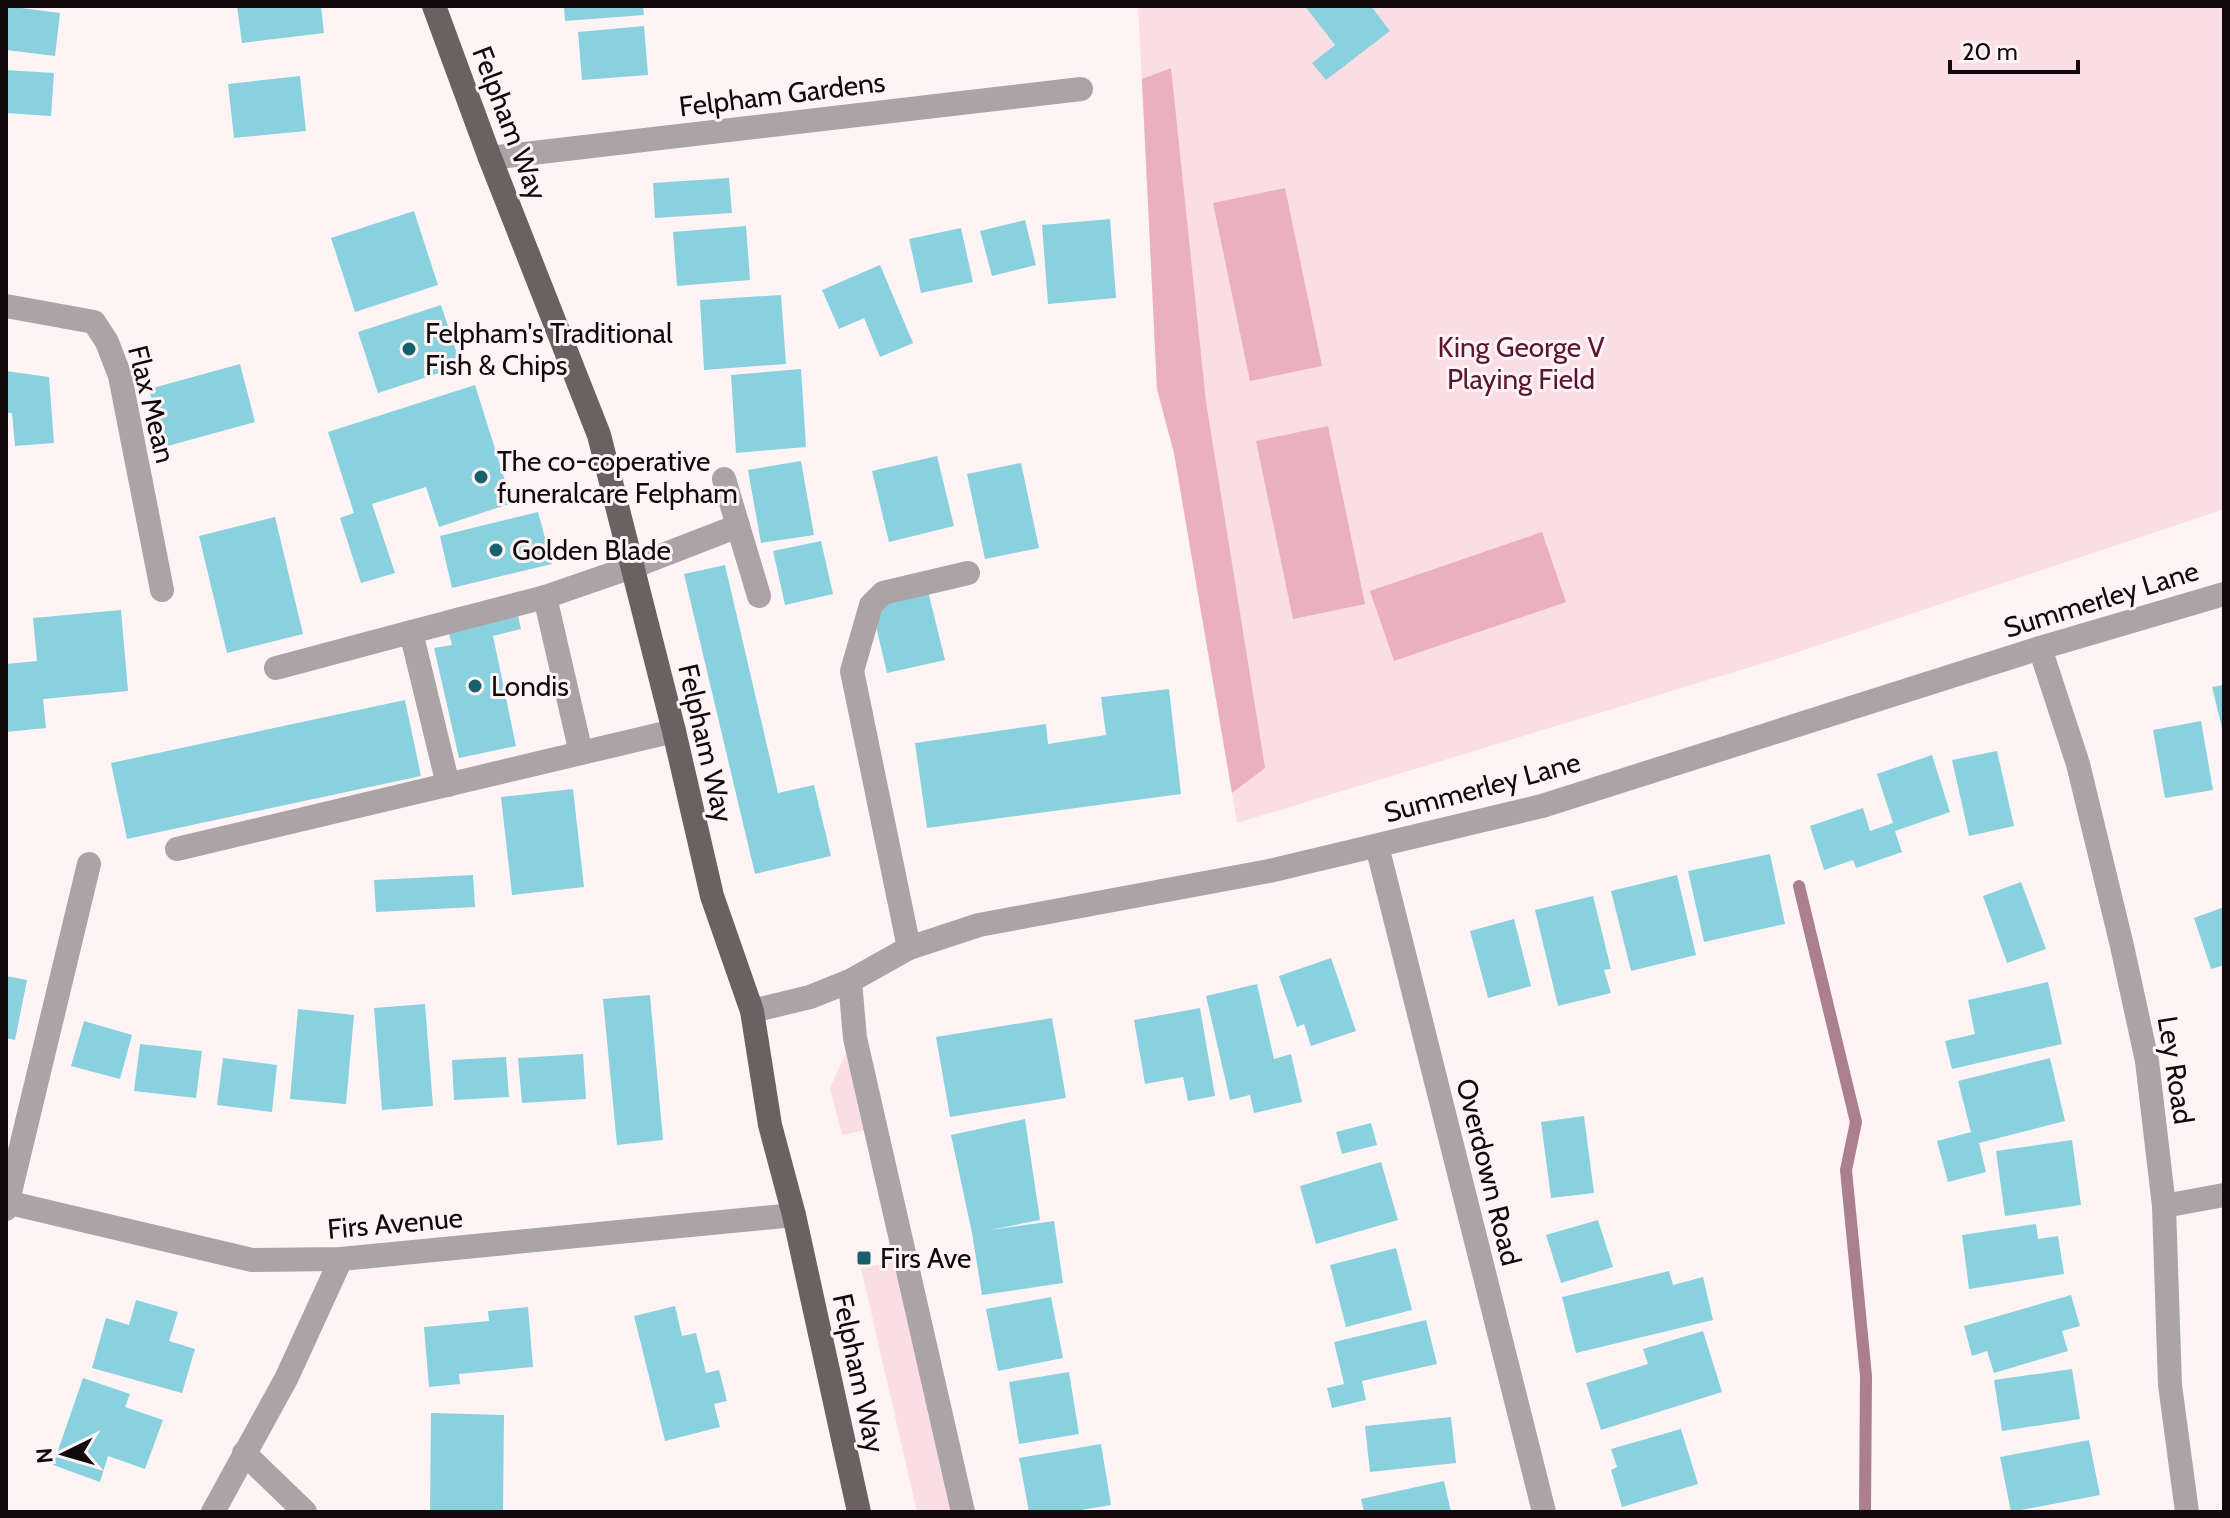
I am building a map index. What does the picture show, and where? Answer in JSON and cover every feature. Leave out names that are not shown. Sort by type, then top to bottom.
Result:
[{"type":"main road","name":"Felpham Way","points":[[434,6],[599,435],[712,896],[752,1011],[770,1125],[794,1215],[859,1512]]},
{"type":"street","name":"Felpham Gardens","points":[[490,158],[1081,89]]},
{"type":"street","name":"Flax Mean","points":[[6,306],[94,322],[107,342],[120,376],[162,590]]},
{"type":"street","points":[[724,479],[759,596]]},
{"type":"street","points":[[276,668],[545,597],[738,526]]},
{"type":"street","points":[[909,948],[852,671],[871,605],[883,593],[968,573]]},
{"type":"street","name":"Summerley Lane","points":[[752,1011],[810,997],[850,981],[909,948],[979,925],[1269,871],[1542,806],[2040,648],[2224,594]]},
{"type":"street","points":[[545,597],[581,753]]},
{"type":"street","points":[[411,632],[448,785]]},
{"type":"street","name":"Ley Road","points":[[2040,648],[2078,764],[2147,1061],[2164,1206],[2170,1385],[2187,1512]]},
{"type":"street","points":[[177,849],[674,731]]},
{"type":"street","name":"Overdown Road","points":[[1377,846],[1544,1512]]},
{"type":"street","points":[[7,1205],[89,864]]},
{"type":"street","points":[[850,981],[855,1038],[963,1512]]},
{"type":"street","points":[[2164,1206],[2224,1195]]},
{"type":"street","name":"Firs Avenue","points":[[7,1205],[252,1260],[341,1259],[794,1215]]},
{"type":"street","points":[[213,1512],[287,1377],[341,1259]]},
{"type":"street","points":[[244,1453],[305,1512]]},
{"type":"green space","name":"King George V Playing Field","points":[[1138,6],[2224,6],[2224,509],[1777,659],[1237,823],[1174,453],[1157,389]]},
{"type":"green space","points":[[846,1053],[865,1130],[842,1135],[830,1088]]},
{"type":"green space","points":[[898,1261],[958,1512],[917,1512],[861,1268]]},
{"type":"shaded area","points":[[1171,68],[1206,402],[1265,768],[1232,793],[1174,453],[1157,389],[1142,79]]},
{"type":"shaded area","points":[[1285,188],[1322,366],[1250,381],[1213,203]]},
{"type":"shaded area","points":[[1328,426],[1365,604],[1293,619],[1256,441]]},
{"type":"shaded area","points":[[1542,532],[1566,602],[1394,661],[1370,591]]},
{"type":"building","points":[[6,6],[60,13],[55,56],[6,50]]},
{"type":"building","points":[[237,6],[321,6],[324,33],[242,43]]},
{"type":"building","points":[[564,6],[643,6],[644,15],[565,21]]},
{"type":"building","points":[[1305,6],[1371,6],[1390,31],[1326,80],[1312,63],[1335,45]]},
{"type":"building","points":[[644,26],[648,75],[582,80],[578,32]]},
{"type":"building","points":[[6,70],[54,73],[51,116],[6,113]]},
{"type":"building","points":[[300,76],[306,131],[234,138],[228,84]]},
{"type":"building","points":[[729,178],[732,213],[655,218],[653,183]]},
{"type":"building","points":[[414,211],[438,285],[355,312],[331,238]]},
{"type":"building","points":[[1110,219],[1116,298],[1048,304],[1042,225]]},
{"type":"building","points":[[1025,220],[1036,265],[992,276],[980,231]]},
{"type":"building","points":[[746,226],[750,280],[677,286],[673,232]]},
{"type":"building","points":[[961,228],[973,282],[921,293],[909,239]]},
{"type":"building","points":[[880,265],[913,343],[880,357],[864,318],[839,329],[822,290]]},
{"type":"building","points":[[781,295],[786,364],[704,370],[700,300]]},
{"type":"building","name":"Felpham's Traditional Fish & Chips","points":[[441,305],[461,366],[378,393],[358,332]]},
{"type":"building","points":[[240,364],[255,422],[164,447],[149,389]]},
{"type":"building","points":[[801,369],[806,447],[736,453],[731,375]]},
{"type":"building","points":[[6,371],[49,377],[54,443],[15,446],[12,413],[6,413]]},
{"type":"building","points":[[475,385],[512,503],[439,527],[426,487],[372,504],[395,573],[361,583],[340,518],[354,513],[328,432]]},
{"type":"building","points":[[937,456],[954,526],[889,542],[872,471]]},
{"type":"building","points":[[801,461],[814,535],[761,543],[748,470]]},
{"type":"building","points":[[1021,463],[1039,548],[985,559],[967,474]]},
{"type":"building","name":"Golden Blade","points":[[538,512],[552,564],[452,588],[440,536]]},
{"type":"building","points":[[275,517],[303,634],[227,653],[199,536]]},
{"type":"building","points":[[821,541],[833,594],[785,605],[773,551]]},
{"type":"building","points":[[725,565],[778,793],[814,785],[831,856],[755,874],[684,574]]},
{"type":"building","points":[[928,591],[945,660],[887,673],[871,605]]},
{"type":"building","points":[[513,594],[521,629],[493,636],[516,746],[459,758],[434,648],[452,645],[443,611]]},
{"type":"building","points":[[121,610],[128,691],[43,699],[46,728],[6,732],[6,664],[37,661],[33,618]]},
{"type":"building","points":[[2224,685],[2224,732],[2223,732],[2212,687]]},
{"type":"building","points":[[1169,689],[1181,794],[927,828],[915,743],[1046,724],[1048,744],[1106,735],[1101,697]]},
{"type":"building","points":[[405,700],[421,776],[127,839],[111,763]]},
{"type":"building","points":[[2201,721],[2213,790],[2165,798],[2153,730]]},
{"type":"building","points":[[1997,751],[2014,826],[1969,836],[1952,760]]},
{"type":"building","points":[[1932,755],[1950,812],[1895,831],[1902,852],[1856,868],[1853,860],[1824,870],[1810,826],[1863,808],[1870,831],[1893,823],[1877,774]]},
{"type":"building","points":[[573,789],[584,887],[512,895],[501,797]]},
{"type":"building","points":[[1770,854],[1785,924],[1704,942],[1688,871]]},
{"type":"building","points":[[473,875],[475,907],[376,912],[374,880]]},
{"type":"building","points":[[1677,875],[1696,955],[1631,971],[1611,891]]},
{"type":"building","points":[[2021,882],[2046,949],[2007,963],[1983,896]]},
{"type":"building","points":[[1593,896],[1611,969],[1604,970],[1611,993],[1558,1006],[1535,910]]},
{"type":"building","points":[[2224,907],[2224,965],[2211,969],[2194,918]]},
{"type":"building","points":[[1514,919],[1531,986],[1488,998],[1470,931]]},
{"type":"building","points":[[1331,958],[1356,1031],[1311,1046],[1304,1024],[1297,1027],[1279,976]]},
{"type":"building","points":[[6,976],[27,980],[15,1040],[6,1038]]},
{"type":"building","points":[[2048,982],[2062,1044],[1952,1069],[1945,1041],[1975,1034],[1968,1000]]},
{"type":"building","points":[[1257,984],[1274,1059],[1291,1054],[1302,1102],[1254,1113],[1250,1095],[1230,1100],[1206,996]]},
{"type":"building","points":[[650,995],[663,1140],[617,1145],[603,999]]},
{"type":"building","points":[[425,1004],[433,1106],[382,1110],[374,1008]]},
{"type":"building","points":[[1200,1008],[1215,1096],[1188,1101],[1183,1077],[1145,1084],[1134,1020]]},
{"type":"building","points":[[298,1009],[354,1015],[346,1104],[290,1099]]},
{"type":"building","points":[[1052,1018],[1066,1098],[950,1117],[936,1037]]},
{"type":"building","points":[[84,1021],[132,1035],[120,1079],[71,1066]]},
{"type":"building","points":[[140,1044],[202,1051],[196,1098],[134,1091]]},
{"type":"building","points":[[583,1054],[586,1099],[522,1103],[518,1058]]},
{"type":"building","points":[[506,1057],[509,1097],[454,1100],[452,1060]]},
{"type":"building","points":[[223,1058],[277,1065],[272,1112],[217,1105]]},
{"type":"building","points":[[2050,1058],[2065,1121],[1979,1143],[1986,1172],[1948,1182],[1937,1141],[1971,1132],[1958,1081]]},
{"type":"building","points":[[1584,1116],[1594,1193],[1551,1198],[1541,1122]]},
{"type":"building","points":[[1025,1119],[1040,1220],[990,1230],[1054,1221],[1063,1283],[982,1295],[951,1135]]},
{"type":"building","points":[[1371,1123],[1377,1145],[1342,1154],[1336,1132]]},
{"type":"building","points":[[2072,1140],[2081,1205],[2005,1216],[1996,1151]]},
{"type":"building","points":[[1381,1162],[1398,1220],[1316,1244],[1300,1186]]},
{"type":"building","points":[[1598,1220],[1613,1267],[1561,1283],[1546,1235]]},
{"type":"building","points":[[2036,1224],[2038,1239],[2058,1236],[2064,1274],[1969,1289],[1962,1235]]},
{"type":"building","points":[[1396,1248],[1412,1310],[1346,1327],[1330,1265]]},
{"type":"building","points":[[1669,1271],[1673,1285],[1703,1277],[1713,1320],[1576,1353],[1562,1297]]},
{"type":"building","points":[[2071,1295],[2080,1326],[2062,1331],[2068,1351],[1994,1373],[1987,1351],[1972,1356],[1964,1326]]},
{"type":"building","points":[[1051,1297],[1063,1358],[998,1371],[986,1309]]},
{"type":"building","points":[[136,1300],[178,1312],[169,1341],[195,1349],[182,1393],[92,1368],[106,1318],[129,1325]]},
{"type":"building","points":[[675,1306],[682,1336],[696,1333],[706,1373],[719,1370],[727,1401],[714,1404],[720,1427],[665,1441],[634,1316]]},
{"type":"building","points":[[528,1307],[533,1367],[459,1374],[460,1384],[429,1387],[424,1327],[489,1321],[488,1311]]},
{"type":"building","points":[[1426,1320],[1437,1364],[1362,1381],[1366,1400],[1332,1408],[1327,1388],[1344,1384],[1334,1342]]},
{"type":"building","points":[[1703,1331],[1722,1392],[1601,1430],[1586,1383],[1648,1364],[1643,1349]]},
{"type":"building","points":[[2072,1369],[2080,1419],[2002,1431],[1994,1380]]},
{"type":"building","points":[[1069,1372],[1079,1434],[1019,1444],[1009,1382]]},
{"type":"building","points":[[83,1378],[130,1394],[125,1407],[163,1420],[145,1469],[108,1456],[100,1482],[53,1465]]},
{"type":"building","points":[[431,1413],[504,1415],[503,1512],[430,1511]]},
{"type":"building","points":[[1451,1417],[1456,1463],[1370,1472],[1365,1426]]},
{"type":"building","points":[[1681,1429],[1698,1484],[1622,1507],[1611,1470],[1617,1467],[1611,1449]]},
{"type":"building","points":[[2089,1440],[2100,1495],[2011,1512],[2000,1457]]},
{"type":"building","points":[[1101,1444],[1111,1505],[1069,1512],[1029,1512],[1019,1458]]},
{"type":"building","points":[[1444,1481],[1451,1512],[1364,1512],[1361,1499]]},
{"type":"waterway","points":[[1799,886],[1856,1122],[1846,1170],[1866,1376],[1865,1512]]},
{"type":"place","name":"Felpham's Traditional Fish & Chips","points":[[409,349]]},
{"type":"place","name":"The co-coperative funeralcare Felpham","points":[[481,477]]},
{"type":"place","name":"Golden Blade","points":[[496,550]]},
{"type":"place","name":"Londis","points":[[475,686]]},
{"type":"place","name":"Firs Ave","points":[[864,1258]]}]
